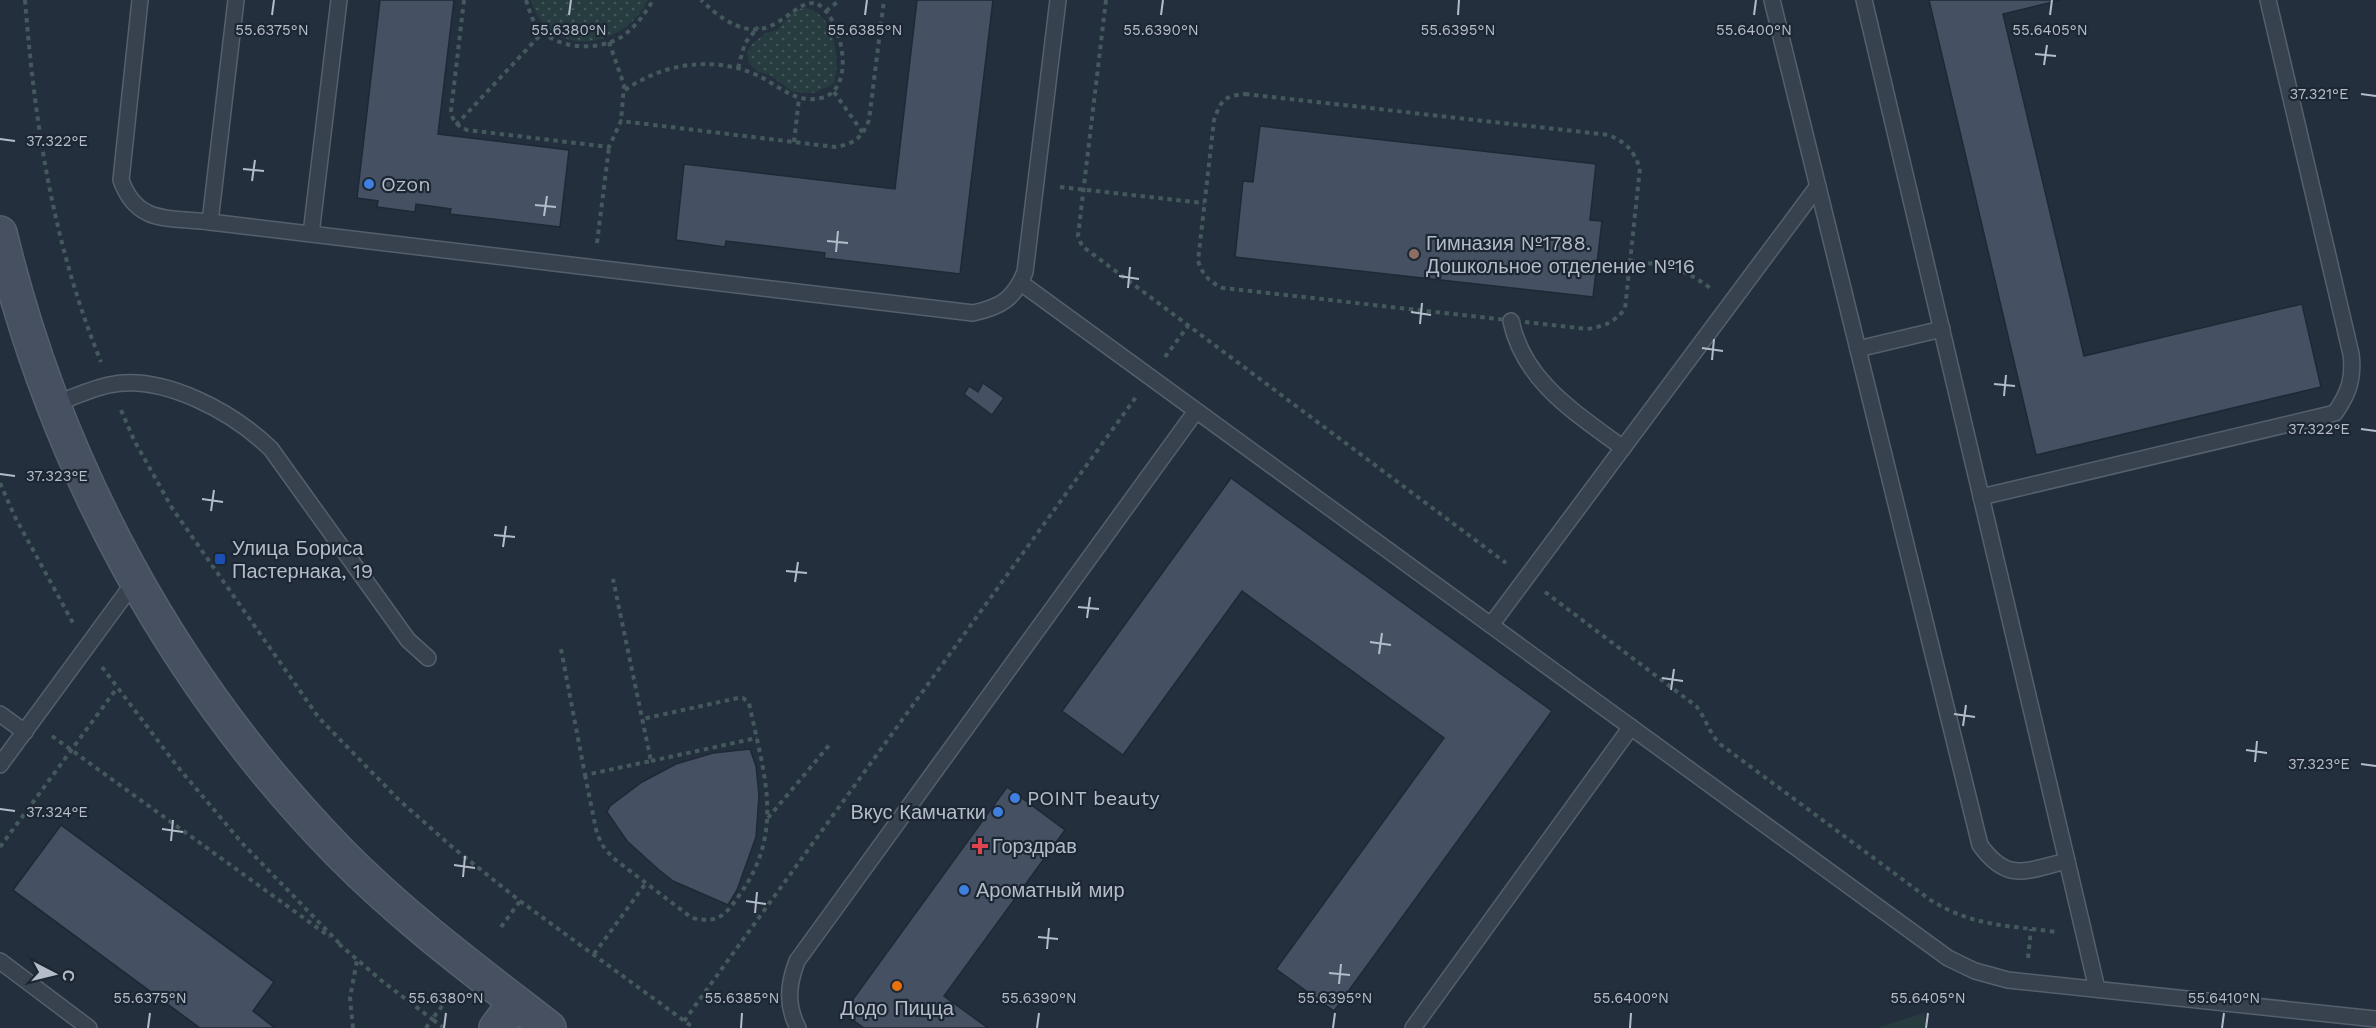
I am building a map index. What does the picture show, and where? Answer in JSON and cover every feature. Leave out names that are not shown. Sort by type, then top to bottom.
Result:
[{"type":"street","points":[[0,232],[21,312],[53,405],[81,474],[135,581],[219,711],[298,807],[385,896],[462,963],[549,1028]]},
{"type":"street","points":[[496,1028],[515,1002]]},
{"type":"lane","points":[[140,0],[121,180],[126,195],[136,207],[148,215],[973,313],[994,308],[1011,297],[1021,283],[1027,260],[1058,0]]},
{"type":"lane","points":[[210,222],[236,0]]},
{"type":"lane","points":[[311,234],[339,0]]},
{"type":"lane","points":[[1772,0],[1980,845],[1991,861],[2005,869],[2019,872],[2067,861]]},
{"type":"lane","points":[[1864,0],[2097,989]]},
{"type":"lane","points":[[1981,497],[2335,413],[2345,399],[2351,386],[2353,371],[2351,354],[2268,0]]},
{"type":"lane","points":[[1491,626],[1818,186]]},
{"type":"lane","points":[[1021,283],[1948,958],[1975,971],[2008,980],[2376,1019]]},
{"type":"lane","points":[[1511,321],[1520,351],[1541,383],[1556,398],[1623,448]]},
{"type":"lane","points":[[1858,349],[1942,329]]},
{"type":"lane","points":[[53,405],[110,385],[147,383],[190,396],[231,417],[255,434],[271,450],[408,640],[428,658]]},
{"type":"lane","points":[[798,1028],[793,1018],[788,992],[797,961],[1196,411]]},
{"type":"lane","points":[[0,765],[135,581]]},
{"type":"lane","points":[[0,714],[28,727]]},
{"type":"lane","points":[[1413,1028],[1631,727]]},
{"type":"lane","points":[[0,961],[89,1028]]},
{"type":"path","points":[[25,0],[31,78],[39,138],[50,193],[75,287],[110,385],[134,440],[172,508],[319,718],[398,799],[451,846],[520,901],[694,1028]]},
{"type":"path","points":[[464,0],[451,111],[456,125],[467,130],[609,147]]},
{"type":"path","points":[[526,0],[531,16],[543,32],[566,44],[593,46],[622,36],[639,22],[653,0]]},
{"type":"path","points":[[625,90],[648,76],[682,65],[719,64],[758,76],[799,98],[823,98],[834,92],[842,78],[842,51],[837,32],[821,6],[811,0],[803,0],[794,4],[778,18],[759,26],[742,27],[731,24],[701,0]]},
{"type":"path","points":[[826,11],[840,0]]},
{"type":"path","points":[[621,121],[835,147],[848,145],[864,134],[869,120],[884,0]]},
{"type":"path","points":[[1106,0],[1078,236],[1082,246],[1690,701],[1701,711],[1712,735],[1720,744],[1934,903],[1956,915],[1981,923],[2084,936]]},
{"type":"path","points":[[738,68],[745,44],[759,26]]},
{"type":"path","points":[[456,125],[543,32]]},
{"type":"path","points":[[598,231],[609,147],[621,121],[625,90],[609,42]]},
{"type":"path","points":[[834,92],[864,134]]},
{"type":"path","points":[[1257,95],[1609,135],[1632,150],[1640,168],[1625,309],[1614,321],[1605,326],[1587,329],[1223,288],[1211,283],[1202,274],[1198,261],[1204,203],[1214,120],[1220,104],[1230,96],[1257,95]]},
{"type":"path","points":[[794,142],[799,98]]},
{"type":"path","points":[[1036,184],[1204,203]]},
{"type":"path","points":[[1630,261],[1663,264],[1691,274]]},
{"type":"path","points":[[684,1021],[1188,326]]},
{"type":"path","points":[[0,483],[40,564],[87,645],[177,766],[242,843],[340,944],[444,1028]]},
{"type":"path","points":[[613,579],[651,761]]},
{"type":"path","points":[[561,649],[597,834],[603,846],[613,858],[693,918],[706,921],[726,915],[750,882],[758,866],[768,819],[768,793],[749,703],[743,698],[642,719]]},
{"type":"path","points":[[0,847],[117,688]]},
{"type":"path","points":[[28,727],[71,750],[340,944]]},
{"type":"path","points":[[585,775],[757,738]]},
{"type":"path","points":[[768,819],[831,743]]},
{"type":"path","points":[[594,954],[646,884]]},
{"type":"path","points":[[501,927],[520,901]]},
{"type":"path","points":[[353,1028],[350,998],[357,959]]},
{"type":"path","points":[[426,1028],[447,1000]]},
{"type":"green space","points":[[531,0],[648,0],[637,17],[622,30],[605,38],[587,41],[569,40],[553,32],[540,19]]},
{"type":"green space","points":[[803,8],[814,11],[822,17],[833,37],[835,49],[834,84],[814,93],[793,92],[770,75],[758,72],[749,63],[747,53],[752,44],[766,33],[777,30],[793,11]]},
{"type":"green space","points":[[1924,1013],[1928,1028],[1876,1028]]},
{"type":"building","points":[[380,0],[454,0],[438,134],[569,150],[560,227],[450,214],[451,209],[416,204],[415,212],[377,207],[378,201],[357,198]]},
{"type":"building","points":[[917,0],[993,0],[960,274],[824,258],[825,253],[726,241],[725,247],[676,240],[684,164],[895,189]]},
{"type":"building","points":[[1929,0],[2061,0],[2003,14],[2084,356],[2302,304],[2321,387],[2036,455]]},
{"type":"building","points":[[1260,126],[1596,164],[1590,220],[1602,221],[1593,297],[1235,257],[1243,181],[1253,182]]},
{"type":"building","points":[[983,383],[1004,398],[992,415],[964,394],[969,386],[978,392]]},
{"type":"building","points":[[1231,478],[1552,711],[1334,1011],[1276,969],[1444,738],[1242,591],[1123,755],[1062,711]]},
{"type":"building","points":[[750,749],[756,766],[759,795],[756,837],[737,890],[728,905],[673,881],[627,841],[607,812],[610,806],[642,782],[676,764],[713,753]]},
{"type":"building","points":[[1007,787],[1065,830],[944,996],[988,1028],[864,1028],[843,1013]]},
{"type":"building","points":[[61,825],[274,982],[253,1011],[275,1028],[200,1028],[13,890]]},
{"type":"building","points":[[61,825],[274,982],[253,1011],[275,1028],[200,1028],[13,890]]},
{"type":"place","name":"Ozon","points":[[369,184]]},
{"type":"place","name":"Гимназия №1788. Дошкольное отделение №16","points":[[1414,254]]},
{"type":"place","name":"Улица Бориса Пастернака, 19","points":[[220,559]]},
{"type":"place","name":"POINT beauty","points":[[1015,798]]},
{"type":"place","name":"Вкус Камчатки","points":[[998,812]]},
{"type":"place","name":"Горздрав","points":[[980,846]]},
{"type":"place","name":"Ароматный мир","points":[[964,890]]},
{"type":"place","name":"Додо Пицца","points":[[897,986]]}]
